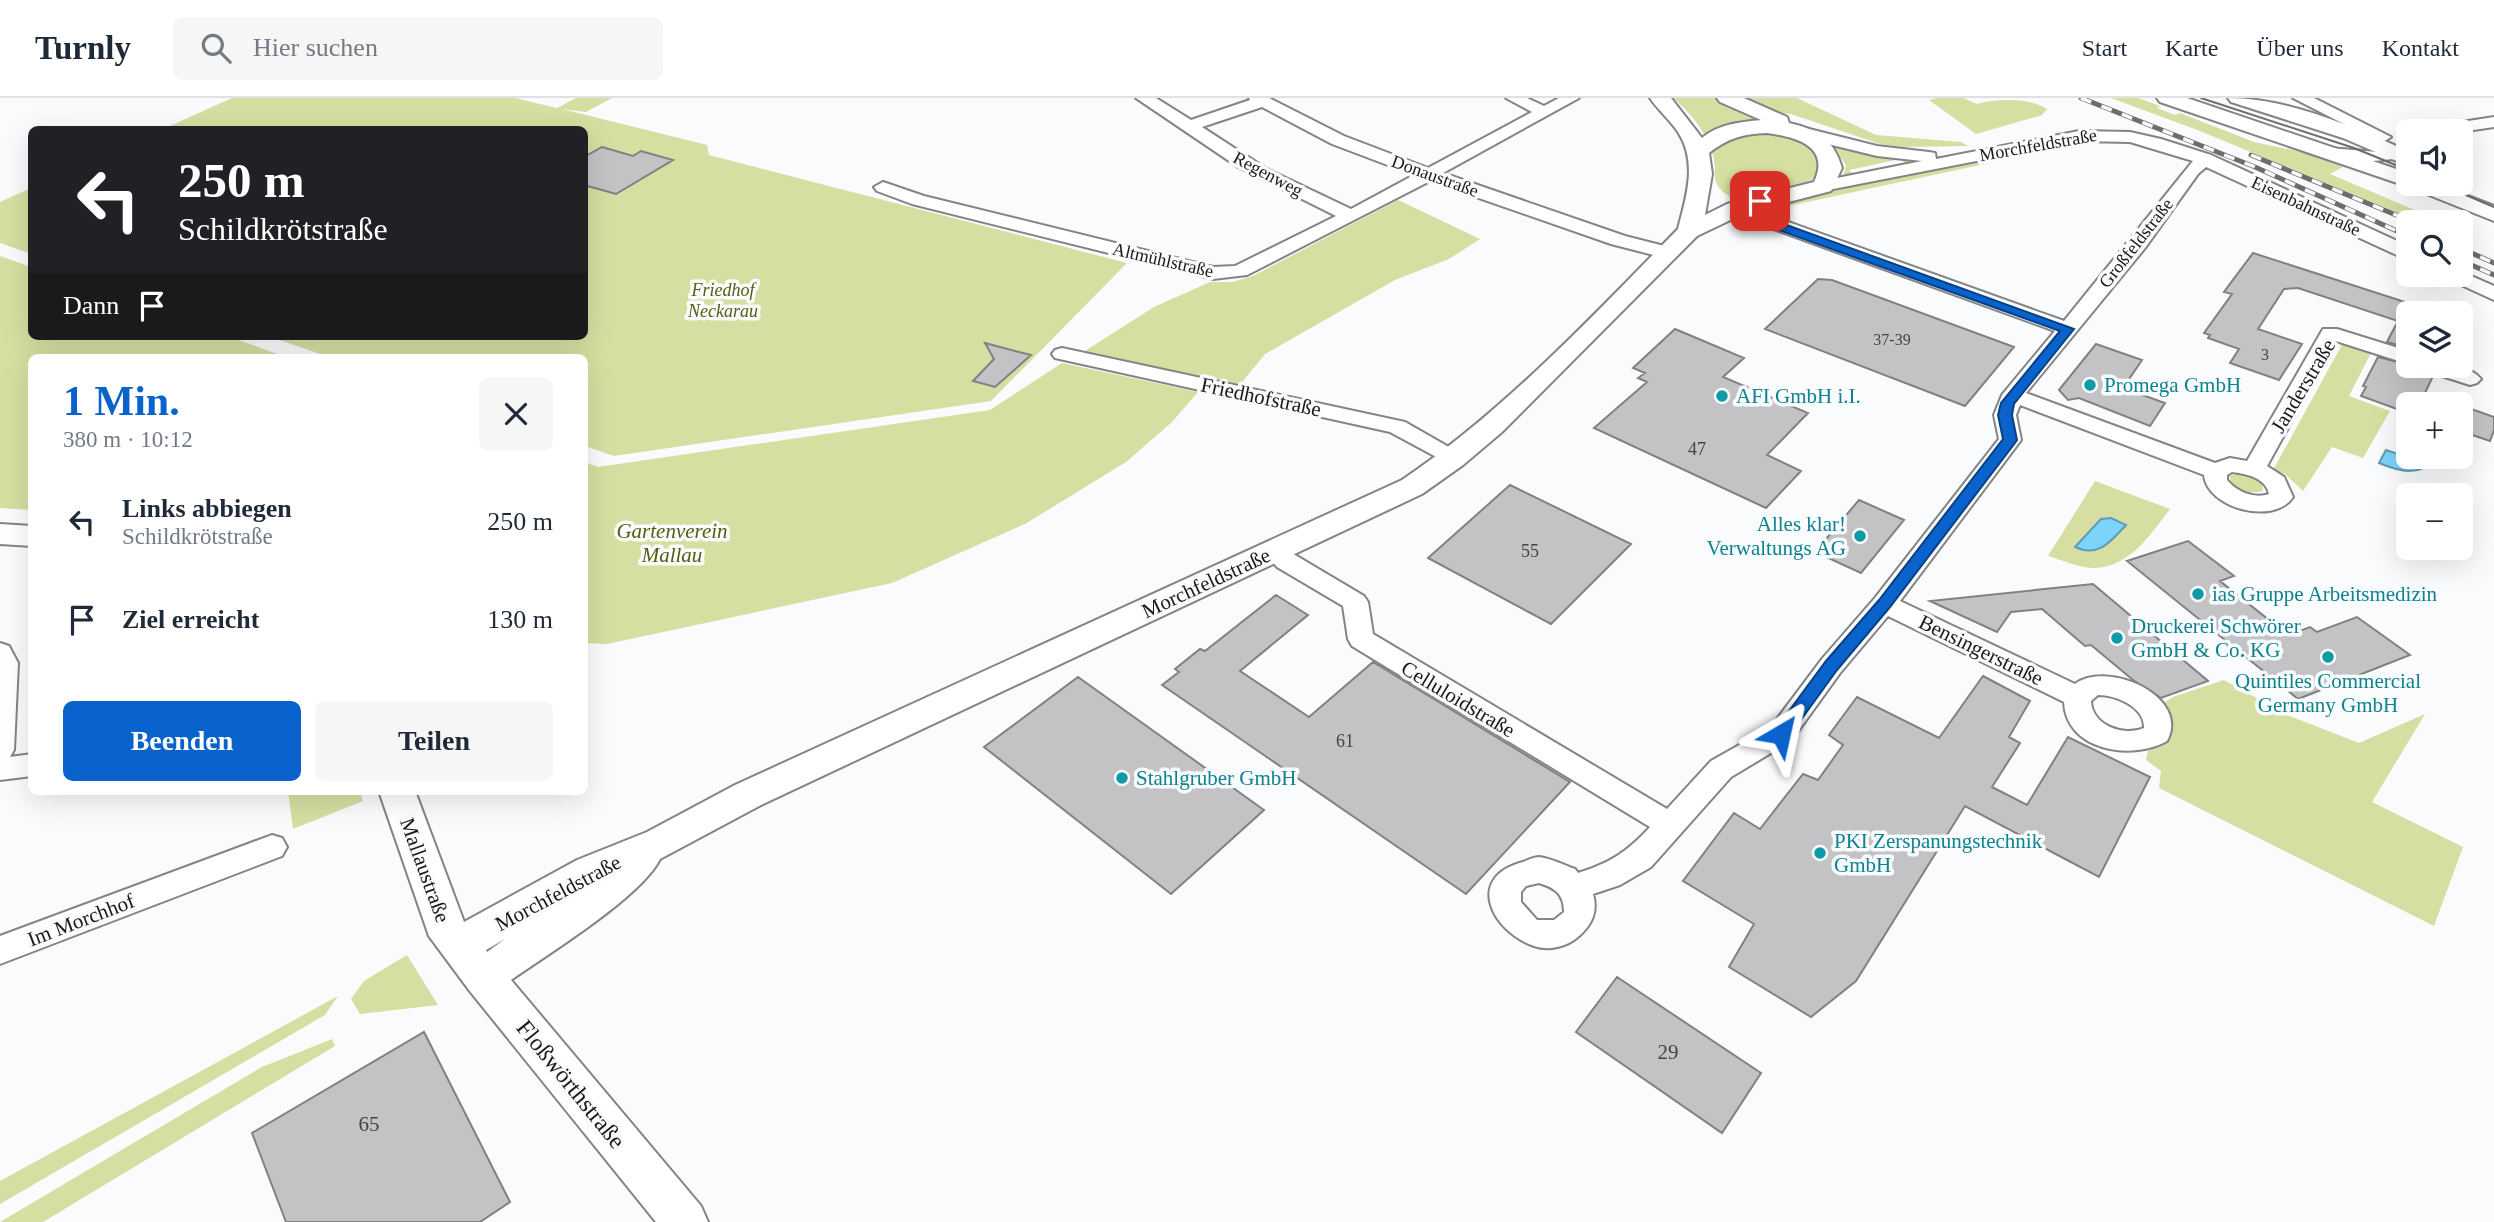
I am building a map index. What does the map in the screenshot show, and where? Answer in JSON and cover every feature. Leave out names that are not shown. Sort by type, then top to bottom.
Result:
[{"type":"main road","points":[[1660,98],[1689,131],[1699,151]]},
{"type":"main road","points":[[1727,98],[1801,132],[1821,146],[1833,161],[1833,174],[1823,186]]},
{"type":"main road","points":[[2167,98],[2329,153],[2396,157]]},
{"type":"main road","points":[[2238,98],[2350,134],[2396,154]]},
{"type":"main road","name":"Morchfeldstraße","points":[[1689,231],[1702,179],[1699,151],[1713,136],[1738,128],[1770,127],[1801,132]]},
{"type":"main road","points":[[1702,179],[1735,209]]},
{"type":"main road","name":"Morchfeldstraße","points":[[470,962],[603,893],[660,843],[748,795],[1412,486],[1452,459],[1492,426],[1689,231],[1735,209],[1823,186]]},
{"type":"main road","points":[[2473,188],[2494,197]]},
{"type":"main road","points":[[2465,196],[2494,214]]},
{"type":"main road","points":[[0,534],[28,536]]},
{"type":"main road","name":"Mallaustraße","points":[[398,795],[443,925],[470,962]]},
{"type":"main road","name":"Floßwörthstraße","points":[[470,962],[685,1222]]},
{"type":"street","name":"Regenweg","points":[[1144,98],[1229,155],[1351,216]]},
{"type":"street","points":[[1514,98],[1545,112]]},
{"type":"street","name":"Altmühlstraße","points":[[883,187],[918,200],[1211,274],[1240,271],[1351,216],[1571,98]]},
{"type":"street","points":[[2301,98],[2396,153]]},
{"type":"street","points":[[1189,126],[1260,100]]},
{"type":"street","name":"Donaustraße","points":[[1260,100],[1338,140],[1665,257]]},
{"type":"street","points":[[2473,131],[2489,123]]},
{"type":"street","name":"Morchfeldstraße","points":[[1801,132],[1925,161]]},
{"type":"street","name":"Morchfeldstraße","points":[[1823,186],[1925,161],[1952,160],[2102,134],[2157,141],[2205,159]]},
{"type":"street","name":"Eisenbahnstraße","points":[[2205,159],[2396,247]]},
{"type":"street","name":"Großfeldstraße","points":[[2013,395],[2138,244],[2192,170],[2205,159]]},
{"type":"street","points":[[1760,201],[1765,214],[1777,226]]},
{"type":"street","points":[[1735,209],[2068,329]]},
{"type":"street","points":[[2473,283],[2494,293]]},
{"type":"street","name":"Janderstraße","points":[[2254,469],[2330,333],[2396,354]]},
{"type":"street","name":"Friedhofstraße","points":[[1062,354],[1397,427],[1452,459]]},
{"type":"street","points":[[1573,887],[1625,869],[1640,858],[1721,769],[1781,734],[1831,666],[1884,604],[2010,440],[2005,415],[2013,395],[2215,471],[2230,465],[2254,469],[2269,476],[2280,487],[2281,497],[2277,502],[2260,504],[2236,498],[2216,484],[2215,471]]},
{"type":"street","name":"Celluloidstraße","points":[[1275,551],[1286,561],[1355,602],[1361,639],[1670,825]]},
{"type":"street","name":"Bensingerstraße","points":[[1884,604],[2077,696]]},
{"type":"street","points":[[0,653],[5,663],[0,750]]},
{"type":"street","points":[[0,769],[28,766]]},
{"type":"street","name":"Im Morchhof","points":[[0,950],[162,900],[272,847]]},
{"type":"green space","name":"Friedhof Neckarau","points":[[232,98],[515,98],[557,108],[576,98],[612,98],[586,112],[562,109],[707,145],[709,155],[1127,263],[991,401],[614,456],[588,447],[588,354],[320,354],[280,340],[588,340],[588,126],[170,126]]},
{"type":"green space","points":[[1673,98],[1715,98],[1821,151],[1822,174],[1801,185],[1772,194],[1742,198],[1730,196],[1716,183],[1712,151],[1704,134],[1693,118]]},
{"type":"green space","points":[[1739,98],[1797,98],[1876,135],[1961,142],[1968,146],[1902,147],[1880,144],[1791,114],[1776,113]]},
{"type":"green space","points":[[1963,98],[1977,104],[2004,100],[2023,101],[2047,109],[2042,115],[1976,134],[1929,100]]},
{"type":"green space","points":[[2111,98],[2138,98],[2175,115],[2180,113],[2254,142],[2310,154],[2343,167],[2330,174],[2415,210],[2396,212],[2200,131]]},
{"type":"green space","points":[[1832,145],[1916,162],[1908,165],[1900,159],[1849,170],[1855,176],[1843,177],[1846,165]]},
{"type":"green space","points":[[2016,153],[2022,156],[1770,210],[1772,203],[1783,198]]},
{"type":"green space","points":[[28,189],[28,253],[0,243],[0,202]]},
{"type":"green space","points":[[1398,200],[1480,239],[1449,259],[1395,280],[1265,354],[1239,386],[1085,351],[1154,307],[1210,282],[1232,282],[1253,276]]},
{"type":"green space","points":[[0,256],[28,266],[28,340],[239,340],[278,354],[28,354],[28,510],[0,508]]},
{"type":"green space","points":[[2344,341],[2372,351],[2349,396],[2390,411],[2363,458],[2332,447],[2303,491],[2285,474],[2273,470]]},
{"type":"green space","name":"Gartenverein Mallau","points":[[1062,363],[1198,392],[1172,422],[1126,462],[1025,524],[892,583],[607,644],[588,643],[588,463],[598,467],[990,410]]},
{"type":"green space","points":[[2241,473],[2262,482],[2263,491],[2249,493],[2233,486],[2229,476]]},
{"type":"green space","points":[[2095,481],[2170,509],[2139,547],[2109,566],[2085,567],[2048,556]]},
{"type":"green space","points":[[2224,680],[2287,715],[2359,743],[2425,714],[2372,802],[2463,847],[2434,926],[2159,788],[2161,771],[2146,760],[2148,751],[2168,740],[2171,731],[2160,705],[2173,697]]},
{"type":"green space","points":[[289,795],[361,795],[363,801],[293,829]]},
{"type":"green space","points":[[407,955],[438,1005],[360,1014],[351,999],[364,981]]},
{"type":"green space","points":[[338,996],[325,1015],[0,1204],[0,1181]]},
{"type":"green space","points":[[332,1039],[335,1046],[43,1222],[0,1222],[262,1067]]},
{"type":"water","points":[[2386,450],[2396,453],[2396,469],[2420,469],[2410,471],[2395,469],[2379,463]]},
{"type":"water","points":[[2111,518],[2126,525],[2110,542],[2091,550],[2075,547],[2101,519]]},
{"type":"building","points":[[602,147],[633,156],[641,151],[673,160],[616,194],[588,186],[588,155]]},
{"type":"building","points":[[2253,253],[2402,301],[2396,301],[2396,320],[2298,288],[2284,289],[2258,329],[2302,344],[2279,380],[2230,363],[2239,349],[2208,338],[2210,335],[2204,333],[2232,294],[2224,292]]},
{"type":"building","points":[[1818,279],[1832,280],[2014,347],[1965,406],[1765,329]]},
{"type":"building","points":[[2396,325],[2396,345],[2387,342]]},
{"type":"building","points":[[1675,329],[1744,358],[1723,377],[1808,413],[1767,455],[1801,471],[1766,508],[1594,428],[1647,382],[1638,378],[1645,373],[1633,368]]},
{"type":"building","points":[[985,343],[1031,355],[995,387],[973,381],[994,359]]},
{"type":"building","name":"Promega GmbH","points":[[2096,344],[2142,360],[2123,388],[2165,403],[2150,426],[2079,398],[2068,400],[2059,390]]},
{"type":"building","points":[[2378,357],[2396,362],[2396,378],[2432,378],[2426,392],[2396,392],[2396,409],[2361,396],[2366,387],[2363,386]]},
{"type":"building","points":[[2473,410],[2494,417],[2494,430],[2490,441],[2473,435]]},
{"type":"building","points":[[1510,485],[1631,544],[1551,624],[1428,558]]},
{"type":"building","name":"Alles klar! Verwaltungs AG","points":[[1859,500],[1904,520],[1861,573],[1815,552]]},
{"type":"building","points":[[2188,541],[2234,576],[2220,581],[2288,635],[2310,627],[2317,632],[2357,617],[2410,655],[2298,699],[2127,561]]},
{"type":"building","name":"Druckerei Schwörer GmbH & Co. KG","points":[[2093,584],[2208,681],[2161,698],[2133,680],[2091,645],[2085,646],[2042,609],[2011,612],[1997,632],[1930,601]]},
{"type":"building","points":[[1276,595],[1308,615],[1240,671],[1309,717],[1373,662],[1570,782],[1466,894],[1162,685],[1179,672],[1175,669],[1200,649],[1205,651]]},
{"type":"building","name":"PKI Zerspanungstechnik GmbH","points":[[1983,676],[2030,701],[2009,737],[2020,743],[1992,787],[2027,805],[2068,737],[2150,777],[2099,877],[1965,806],[1856,981],[1811,1017],[1729,967],[1754,924],[1683,881],[1734,813],[1760,829],[1803,774],[1818,780],[1843,745],[1829,735],[1857,697],[1939,738]]},
{"type":"building","name":"Stahlgruber GmbH","points":[[1078,677],[1264,810],[1171,894],[984,747]]},
{"type":"building","points":[[1617,977],[1761,1073],[1722,1133],[1576,1032]]},
{"type":"building","points":[[424,1032],[510,1202],[480,1222],[286,1222],[252,1133]]},
{"type":"tram line","points":[[2201,98],[2354,148],[2396,165]]},
{"type":"tram line","points":[[2468,196],[2494,207]]},
{"type":"railway","points":[[2081,98],[2255,167],[2396,231]]},
{"type":"railway","points":[[2251,155],[2396,215]]},
{"type":"railway","points":[[2473,254],[2494,263]]},
{"type":"railway","points":[[2473,266],[2494,275]]},
{"type":"place","name":"Promega GmbH","points":[[2090,385]]},
{"type":"place","name":"AFI GmbH i.I.","points":[[1722,396]]},
{"type":"place","name":"Alles klar! Verwaltungs AG","points":[[1860,536]]},
{"type":"place","name":"ias Gruppe Arbeitsmedizin","points":[[2198,594]]},
{"type":"place","name":"Druckerei Schwörer GmbH & Co. KG","points":[[2117,638]]},
{"type":"place","name":"Quintiles Commercial Germany GmbH","points":[[2328,657]]},
{"type":"place","name":"Stahlgruber GmbH","points":[[1122,778]]},
{"type":"place","name":"PKI Zerspanungstechnik GmbH","points":[[1820,853]]},
{"type":"route","points":[[1760,201],[1765,214],[1777,226],[2068,329],[2008,403],[2005,415],[2010,440],[1884,604],[1831,666],[1781,734]]}]
